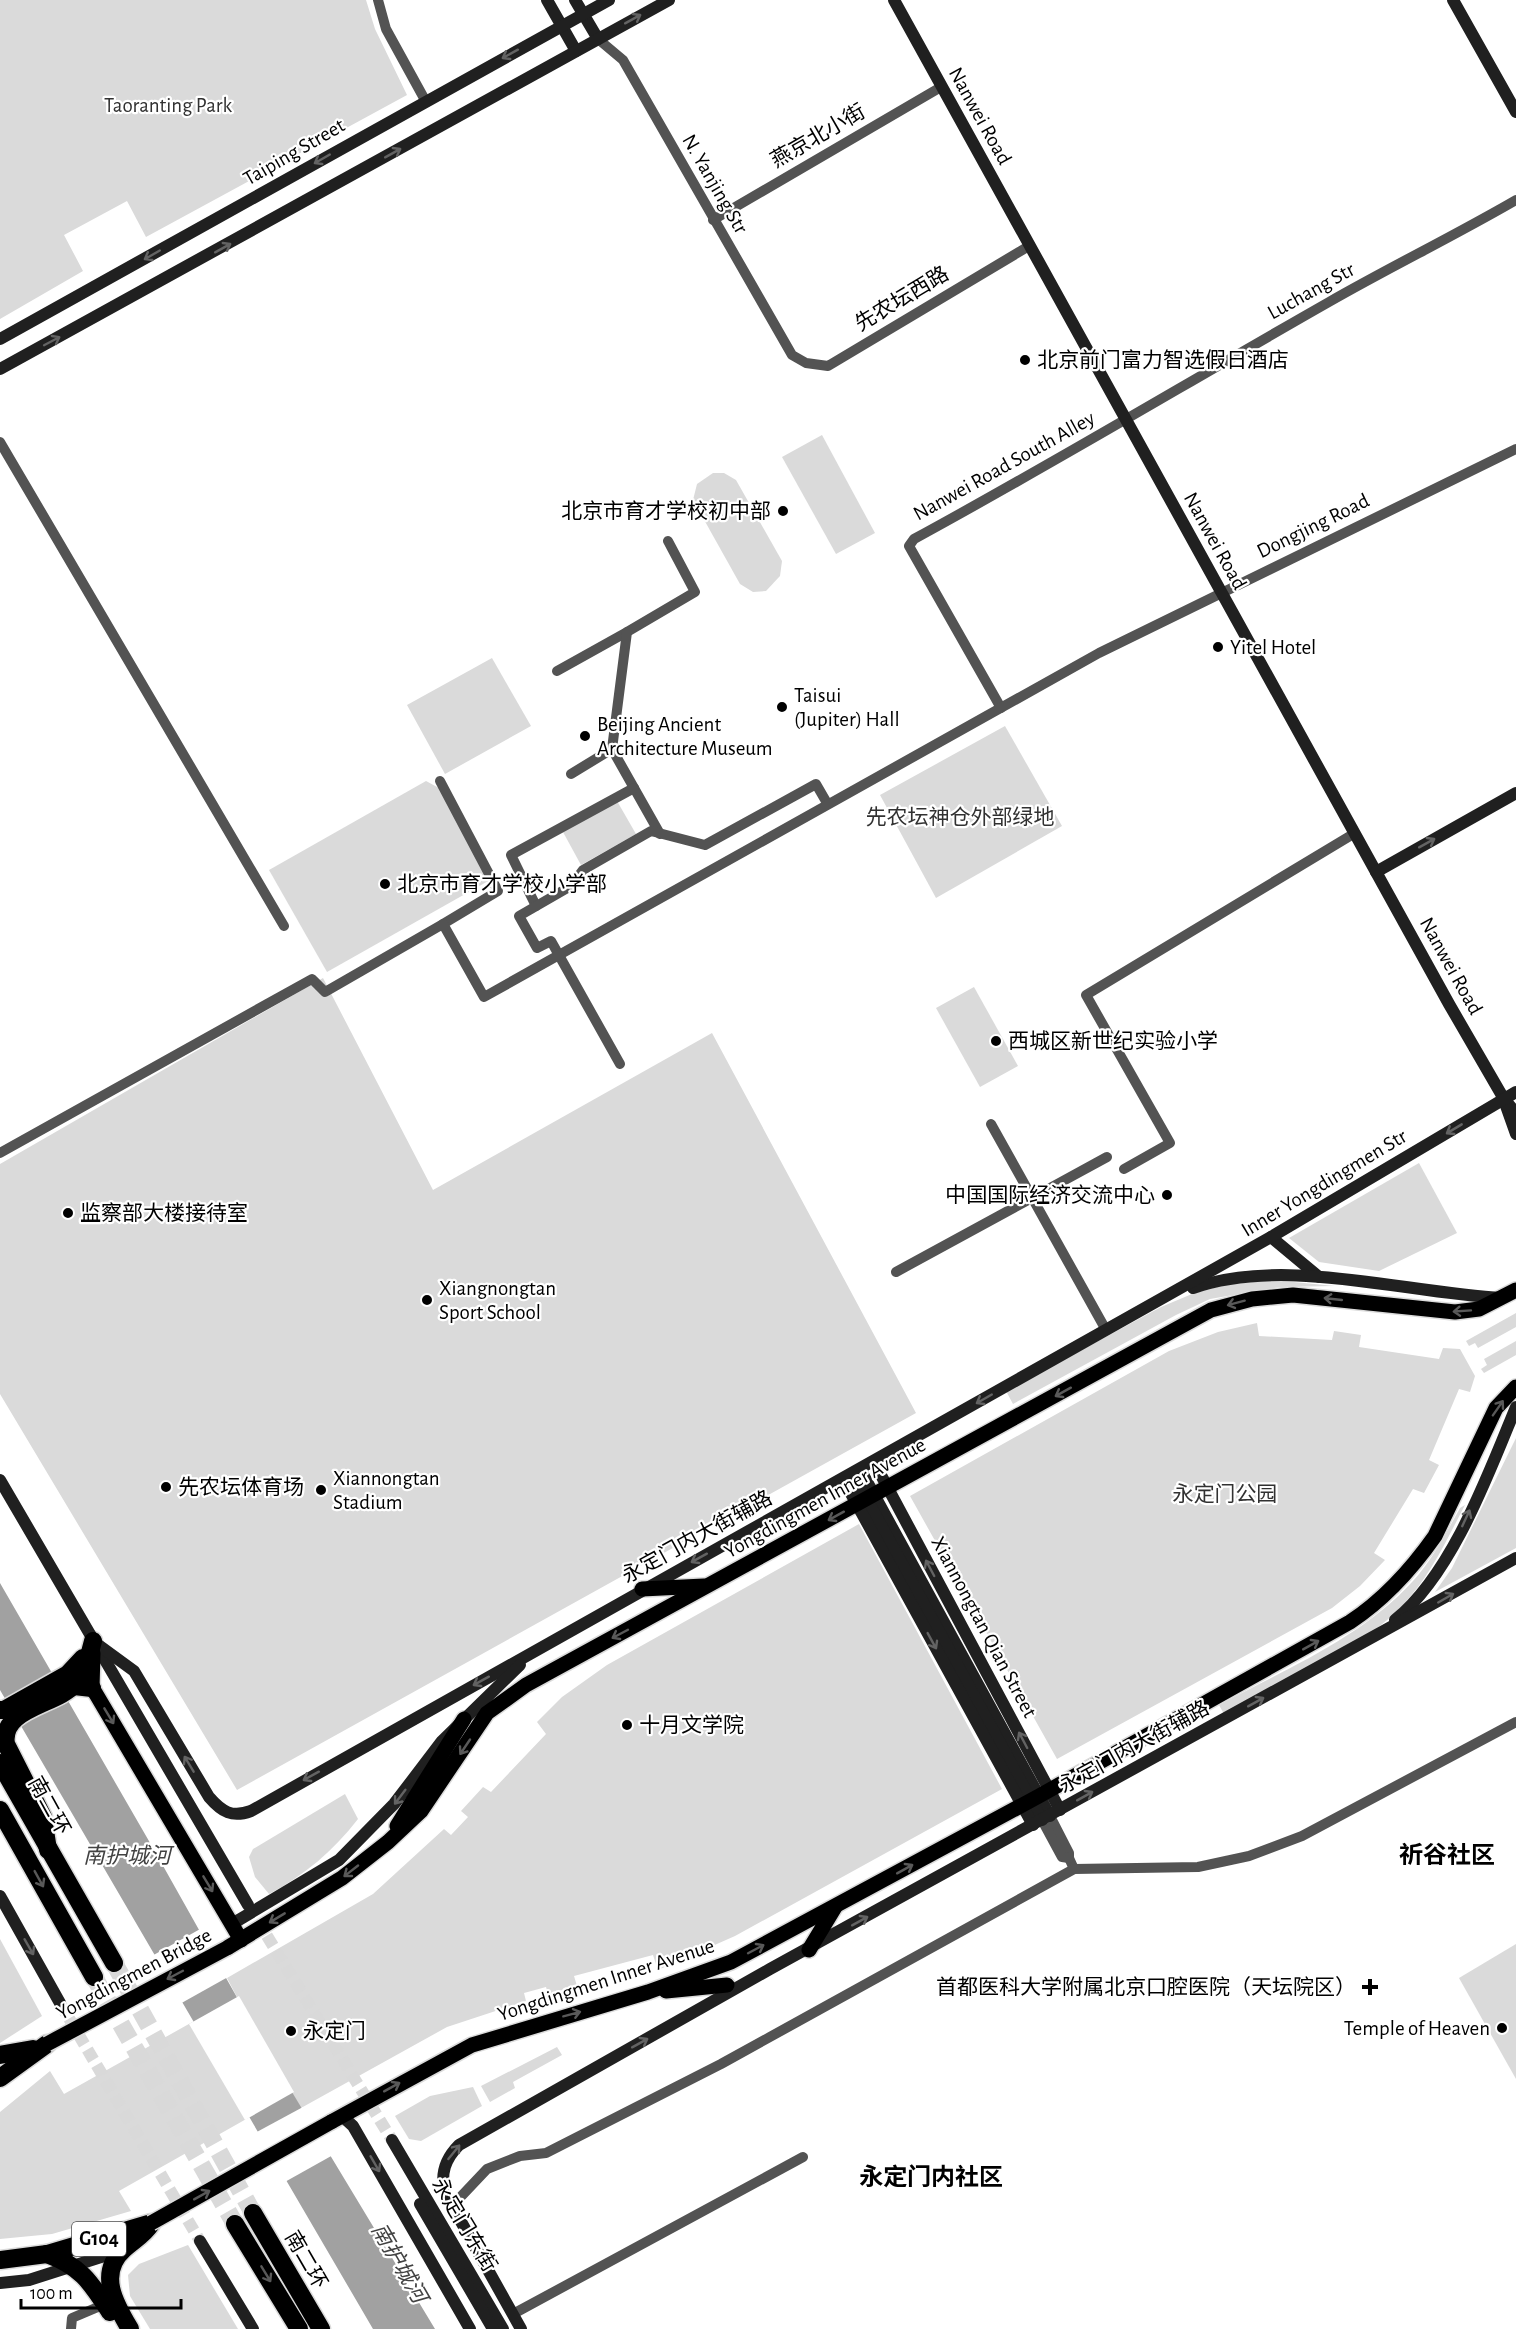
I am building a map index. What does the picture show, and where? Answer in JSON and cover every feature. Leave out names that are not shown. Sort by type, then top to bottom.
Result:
[{"type":"highway","points":[[48,1850],[43,1817],[6,1743],[5,1714],[78,1682],[87,1665],[93,1641]]},
{"type":"highway","name":"南二环","points":[[0,1763],[114,1964]]},
{"type":"highway","points":[[0,1810],[94,1977]]},
{"type":"highway","points":[[0,1827],[27,1858]]},
{"type":"highway","points":[[2,2056],[48,2044]]},
{"type":"highway","points":[[0,2079],[48,2044]]},
{"type":"highway","name":"南二环","points":[[253,2213],[320,2325]]},
{"type":"highway","points":[[130,2329],[113,2297],[108,2278],[114,2260],[141,2237],[151,2223]]},
{"type":"highway","name":"G104","points":[[0,2260],[47,2254],[151,2223]]},
{"type":"highway","name":"南二环","points":[[235,2224],[299,2329]]},
{"type":"highway","points":[[47,2254],[73,2267],[93,2283],[121,2329]]},
{"type":"main road","name":"Yongdingmen Inner Avenue","points":[[241,1940],[342,1878],[388,1842],[421,1811],[487,1713],[526,1685],[1211,1310],[1252,1299],[1293,1294],[1455,1312],[1479,1309],[1516,1290]]},
{"type":"main road","name":"Yongdingmen Inner Avenue","points":[[336,2119],[472,2046],[648,1992],[731,1962],[1036,1798],[1329,1635],[1372,1608],[1405,1576],[1430,1544],[1496,1408],[1516,1387]]},
{"type":"main road","points":[[642,1589],[710,1586]]},
{"type":"main road","points":[[78,1682],[241,1940]]},
{"type":"main road","points":[[388,1842],[464,1719]]},
{"type":"main road","points":[[809,1950],[835,1907]]},
{"type":"main road","name":"Yongdingmen Bridge","points":[[48,2044],[241,1940]]},
{"type":"main road","points":[[648,1992],[727,1985]]},
{"type":"main road","points":[[151,2223],[336,2119]]},
{"type":"street","points":[[378,0],[386,29],[425,100]]},
{"type":"street","points":[[547,0],[576,51]]},
{"type":"street","points":[[576,0],[598,39]]},
{"type":"street","name":"Taiping Street","points":[[0,339],[425,100],[609,0]]},
{"type":"street","points":[[0,369],[669,0]]},
{"type":"street","name":"Nanwei Road","points":[[894,0],[1354,833],[1504,1099]]},
{"type":"street","points":[[1454,0],[1516,112]]},
{"type":"street","name":"N. Yanjing Str","points":[[598,39],[623,60],[792,355]]},
{"type":"street","name":"燕京北小街","points":[[713,220],[941,87]]},
{"type":"street","name":"Luchang Str","points":[[1126,419],[1331,301],[1437,246],[1516,200]]},
{"type":"street","name":"先农坛西路","points":[[792,355],[806,363],[828,366],[1029,246]]},
{"type":"street","name":"Nanwei Road South Alley","points":[[1001,708],[909,546],[914,538],[1126,419]]},
{"type":"street","points":[[0,442],[284,926]]},
{"type":"street","name":"Dongjing Road","points":[[443,924],[484,997],[1098,653],[1516,450]]},
{"type":"street","points":[[557,671],[695,592],[668,541]]},
{"type":"street","points":[[627,632],[612,749],[660,834]]},
{"type":"street","points":[[571,774],[612,749]]},
{"type":"street","points":[[0,1154],[312,979],[325,992],[498,891],[440,781]]},
{"type":"street","points":[[620,1064],[551,941],[537,948],[519,916],[571,886],[583,870],[651,831],[705,845],[816,784],[827,803]]},
{"type":"street","points":[[536,906],[512,855],[634,788]]},
{"type":"street","points":[[1376,872],[1516,793]]},
{"type":"street","points":[[1124,1169],[1170,1143],[1086,995],[1354,833]]},
{"type":"street","name":"Inner Yongdingmen Str","points":[[1163,1299],[1516,1092]]},
{"type":"street","points":[[1504,1099],[1516,1113]]},
{"type":"street","points":[[1504,1099],[1516,1134]]},
{"type":"street","points":[[991,1124],[1106,1330]]},
{"type":"street","points":[[896,1272],[1107,1157]]},
{"type":"street","points":[[1271,1237],[1319,1277]]},
{"type":"street","points":[[1163,1299],[1207,1283],[1242,1277],[1319,1277],[1452,1295],[1502,1298]]},
{"type":"street","name":"永定门内大街辅路","points":[[532,1653],[642,1589],[1163,1299]]},
{"type":"street","points":[[1366,1643],[1413,1605],[1438,1574],[1516,1407]]},
{"type":"street","name":"Xiannongtan Qian Street","points":[[871,1496],[873,1462]]},
{"type":"street","name":"Xiannongtan Qian Street","points":[[852,1474],[871,1496],[1046,1818]]},
{"type":"street","name":"Xiannongtan Qian Street","points":[[852,1474],[871,1496],[1036,1798]]},
{"type":"street","points":[[0,1480],[93,1641],[112,1684],[245,1907]]},
{"type":"street","name":"永定门内大街辅路","points":[[770,1970],[1366,1643],[1516,1558]]},
{"type":"street","points":[[93,1641],[134,1671],[209,1797],[223,1812],[234,1815],[251,1811],[532,1653]]},
{"type":"street","points":[[232,1924],[339,1860],[394,1804],[442,1741],[532,1653]]},
{"type":"street","points":[[452,2206],[487,2169],[520,2156],[546,2153],[700,2074],[1074,1869],[1198,1867],[1249,1857],[1302,1836],[1516,1722]]},
{"type":"street","points":[[1036,1798],[1046,1818],[1070,1853],[1069,1858],[1074,1869]]},
{"type":"street","points":[[0,1896],[60,2003]]},
{"type":"street","points":[[521,2329],[444,2188],[443,2174],[449,2157],[459,2145],[770,1970]]},
{"type":"street","points":[[727,1985],[770,1970]]},
{"type":"street","points":[[336,2119],[353,2126],[470,2329]]},
{"type":"street","name":"永定门东街","points":[[493,2329],[388,2142],[503,2329]]},
{"type":"street","points":[[513,2314],[803,2157]]},
{"type":"street","points":[[200,2241],[253,2329]]},
{"type":"street","points":[[0,2283],[29,2280],[124,2250]]},
{"type":"street","points":[[71,2329],[72,2318],[105,2304]]},
{"type":"green space","name":"Taoranting Park","points":[[0,0],[366,0],[375,29],[407,95],[146,237],[127,201],[64,235],[83,271],[0,319]]},
{"type":"green space","points":[[822,435],[875,533],[836,554],[782,457]]},
{"type":"green space","points":[[713,473],[724,473],[736,480],[782,561],[780,576],[766,591],[753,592],[740,584],[693,500],[697,484]]},
{"type":"green space","points":[[492,658],[531,726],[445,774],[407,705]]},
{"type":"green space","name":"先农坛神仓外部绿地","points":[[1005,726],[1062,826],[936,898],[880,795]]},
{"type":"green space","points":[[426,781],[439,788],[490,880],[327,972],[269,870]]},
{"type":"green space","points":[[617,801],[636,834],[581,865],[563,832]]},
{"type":"green space","name":"Xiangnongtan Sport School","points":[[323,978],[433,1190],[712,1033],[916,1413],[237,1790],[0,1394],[0,1164]]},
{"type":"green space","points":[[974,987],[1018,1066],[980,1087],[936,1008]]},
{"type":"green space","points":[[1419,1163],[1457,1233],[1379,1271],[1319,1262],[1289,1238]]},
{"type":"green space","points":[[1273,1280],[1335,1286],[1280,1287],[1210,1299],[1176,1315],[1013,1404],[1006,1391],[1161,1307],[1192,1294],[1225,1285]]},
{"type":"green space","points":[[1516,1313],[1516,1327],[1478,1348],[1475,1343],[1469,1346],[1466,1341]]},
{"type":"green space","name":"永定门公园","points":[[1257,1323],[1259,1336],[1332,1340],[1334,1331],[1361,1335],[1359,1347],[1439,1359],[1443,1348],[1460,1349],[1475,1376],[1470,1392],[1459,1389],[1429,1460],[1439,1465],[1424,1493],[1413,1489],[1374,1553],[1385,1560],[1360,1586],[1332,1608],[1057,1759],[910,1496],[1169,1351],[1218,1332]]},
{"type":"green space","points":[[1516,1341],[1516,1355],[1484,1373],[1481,1369],[1487,1365],[1484,1359]]},
{"type":"green space","points":[[1516,1438],[1516,1548],[1435,1592],[1452,1568]]},
{"type":"green space","points":[[1465,1505],[1421,1583],[1384,1623],[1364,1638],[1317,1666],[1224,1714],[1219,1705],[1322,1651],[1370,1619],[1392,1601],[1427,1564],[1460,1508]]},
{"type":"green space","points":[[859,1524],[1002,1789],[735,1936],[658,1970],[653,1955],[574,1976],[577,1986],[548,1994],[546,1987],[524,1993],[526,2001],[447,2027],[301,2108],[292,2093],[119,2191],[131,2211],[52,2234],[0,2239],[0,2112],[50,2071],[64,2094],[237,1997],[227,1978],[373,1894],[444,1829],[451,1835],[468,1817],[461,1811],[483,1787],[491,1792],[546,1734],[537,1722],[562,1697],[607,1665]]},
{"type":"green space","points":[[345,1794],[358,1819],[339,1842],[318,1861],[295,1879],[269,1894],[255,1877],[249,1857],[253,1849]]},
{"type":"green space","points":[[0,1939],[42,2016],[0,2043]]},
{"type":"green space","name":"Temple of Heaven","points":[[1516,1944],[1516,2079],[1459,1978]]},
{"type":"green space","points":[[557,2047],[562,2055],[513,2082],[515,2088],[490,2102],[481,2086]]},
{"type":"green space","points":[[473,2087],[482,2106],[421,2141],[409,2139],[395,2116],[430,2096]]},
{"type":"green space","points":[[188,2245],[238,2329],[150,2329],[130,2296],[128,2275],[139,2264]]},
{"type":"water","name":"南护城河","points":[[0,1583],[266,2049],[435,2329],[373,2329],[0,1690]]},
{"type":"pier","points":[[202,1928],[228,1977],[178,2005],[150,1957]]},
{"type":"pier","points":[[239,1996],[294,2092],[245,2120],[189,2024]]},
{"type":"pier","points":[[303,2107],[333,2155],[283,2183],[253,2134]]},
{"type":"tunnel","points":[[248,1905],[392,2140]]},
{"type":"tunnel","points":[[114,1963],[253,2213]]},
{"type":"tunnel","points":[[94,1977],[235,2224]]},
{"type":"tunnel","points":[[60,2003],[200,2241]]},
{"type":"place","name":"北京前门富力智选假日酒店","points":[[1025,360]]},
{"type":"place","name":"北京市育才学校初中部","points":[[783,511]]},
{"type":"place","name":"Yitel Hotel","points":[[1218,647]]},
{"type":"place","name":"Taisui (Jupiter) Hall","points":[[782,707]]},
{"type":"place","name":"Beijing Ancient Architecture Museum","points":[[585,736]]},
{"type":"place","name":"北京市育才学校小学部","points":[[385,884]]},
{"type":"place","name":"西城区新世纪实验小学","points":[[996,1041]]},
{"type":"place","name":"中国国际经济交流中心","points":[[1167,1195]]},
{"type":"place","name":"监察部大楼接待室","points":[[68,1213]]},
{"type":"place","name":"Xiangnongtan Sport School","points":[[427,1300]]},
{"type":"place","name":"先农坛体育场","points":[[166,1487]]},
{"type":"place","name":"Xiannongtan Stadium","points":[[321,1490]]},
{"type":"place","name":"十月文学院","points":[[627,1725]]},
{"type":"place","name":"首都医科大学附属北京口腔医院（天坛院区）","points":[[1370,1987]]},
{"type":"place","name":"Temple of Heaven","points":[[1502,2028]]},
{"type":"place","name":"永定门","points":[[291,2031]]},
{"type":"district","name":"祈谷社区","points":[[1447,1856]]},
{"type":"district","name":"永定门内社区","points":[[931,2178]]}]
